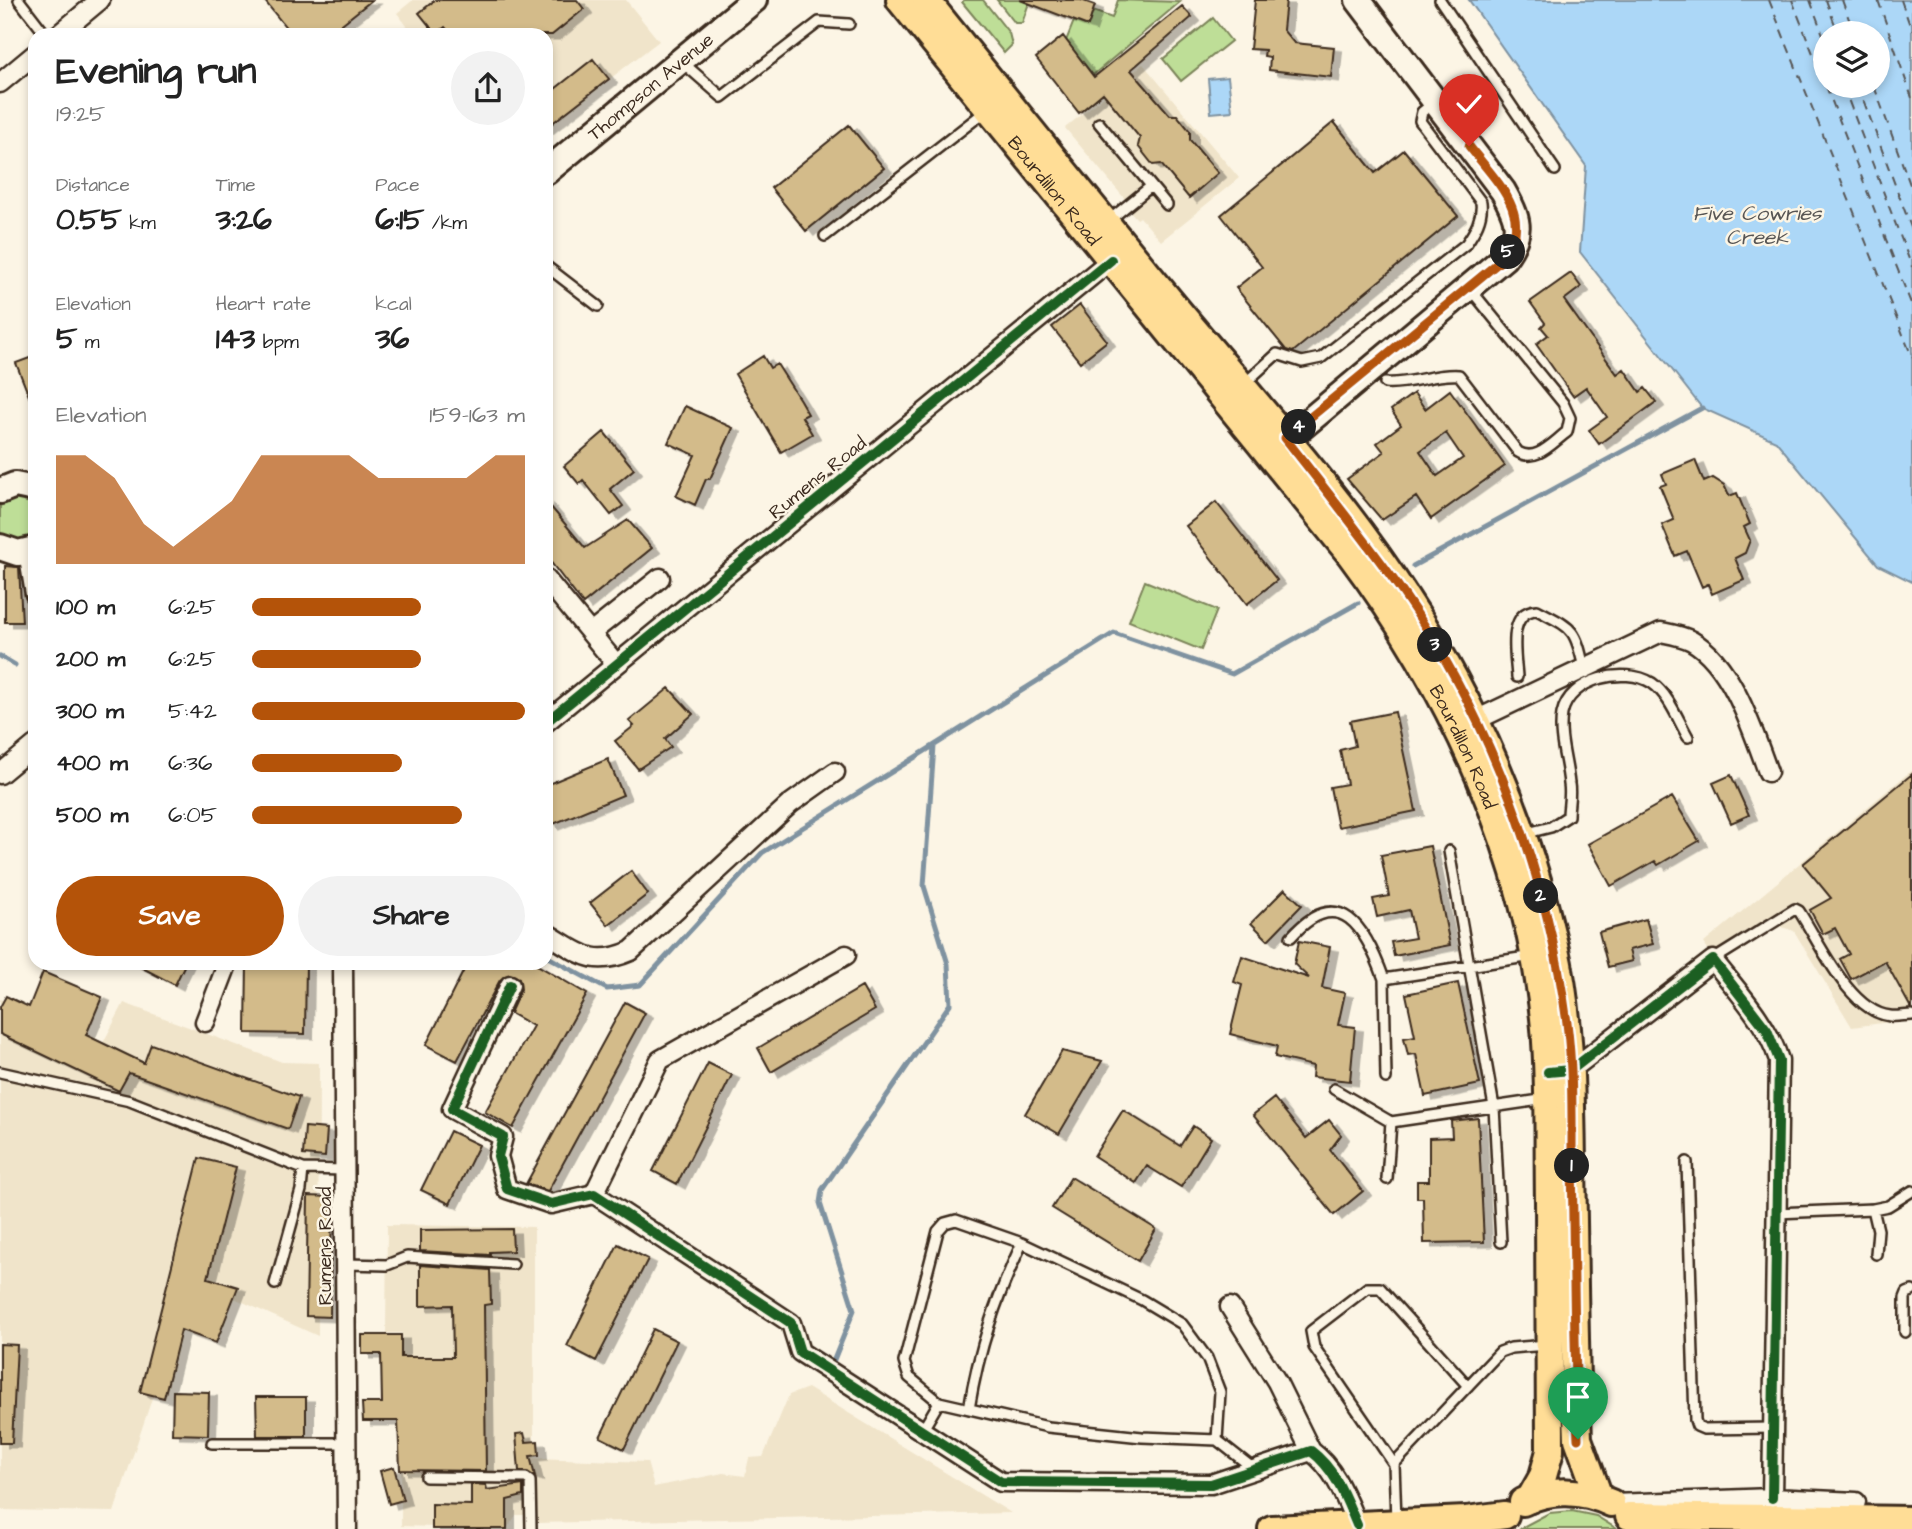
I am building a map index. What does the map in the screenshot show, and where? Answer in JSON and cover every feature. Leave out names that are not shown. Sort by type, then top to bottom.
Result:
[{"type":"main road","name":"Bourdillon Road","points":[[900,0],[1111,260],[1278,446],[1405,595],[1447,663],[1476,720],[1521,834],[1555,946],[1567,1025],[1559,1071],[1548,1098],[1550,1451],[1543,1476],[1530,1499]]},
{"type":"main road","name":"Bourdillon Road","points":[[926,0],[1105,223],[1242,387],[1278,446],[1388,605],[1429,672],[1464,743],[1496,821],[1534,956],[1559,1071],[1578,1439],[1620,1511]]},
{"type":"main road","points":[[1272,1529],[1396,1522],[1499,1522],[1530,1499],[1553,1492],[1576,1492],[1620,1511],[1726,1518],[1912,1520]]},
{"type":"street","points":[[66,28],[100,0]]},
{"type":"street","name":"Thompson Avenue","points":[[553,166],[754,0]]},
{"type":"street","points":[[1278,446],[1469,288],[1504,258],[1516,243],[1518,226],[1513,209],[1503,191],[1358,0]]},
{"type":"street","points":[[0,83],[28,60]]},
{"type":"street","name":"Rumens Road","points":[[553,716],[1111,260]]},
{"type":"street","points":[[1,485],[28,488]]},
{"type":"street","points":[[0,547],[18,553],[28,551]]},
{"type":"street","points":[[591,633],[660,578]]},
{"type":"street","points":[[553,587],[616,664]]},
{"type":"street","points":[[1476,720],[1661,632],[1691,640],[1714,659],[1737,696],[1768,772]]},
{"type":"street","points":[[0,774],[28,751]]},
{"type":"street","points":[[553,937],[587,958],[601,961],[631,951],[790,804],[835,772]]},
{"type":"street","points":[[594,1194],[660,1060],[846,955]]},
{"type":"street","points":[[1559,1071],[1713,960],[1767,1030],[1779,1060],[1772,1498]]},
{"type":"street","points":[[205,1022],[225,970]]},
{"type":"street","name":"Rumens Road","points":[[343,970],[347,1529]]},
{"type":"street","points":[[510,985],[452,1109],[503,1137],[498,1156],[507,1189],[551,1205],[594,1194],[790,1323],[800,1352],[1001,1482],[1211,1484],[1311,1451]]},
{"type":"street","points":[[1230,1307],[1277,1382],[1311,1451],[1325,1462],[1332,1472],[1357,1525]]},
{"type":"street","points":[[1620,1511],[1772,1498],[1856,1502]]},
{"type":"lane","points":[[19,0],[41,28]]},
{"type":"lane","points":[[1440,0],[1555,170]]},
{"type":"lane","points":[[681,61],[722,97],[819,22],[849,24]]},
{"type":"lane","points":[[1242,387],[1262,364],[1277,354],[1302,362],[1321,358],[1466,244],[1475,232],[1482,212],[1481,202],[1420,121],[1422,112],[1435,102]]},
{"type":"lane","points":[[825,236],[988,109]]},
{"type":"lane","points":[[1098,123],[1167,205]]},
{"type":"lane","points":[[1105,223],[1150,187]]},
{"type":"lane","points":[[553,271],[598,306]]},
{"type":"lane","points":[[1385,383],[1405,384],[1442,374],[1459,375],[1518,452],[1526,457],[1535,456],[1567,432],[1570,418],[1563,403],[1469,288]]},
{"type":"lane","points":[[1517,677],[1515,634],[1521,618],[1531,610],[1537,610],[1571,628],[1578,642],[1584,668]]},
{"type":"lane","points":[[1521,834],[1551,827],[1567,816],[1570,788],[1561,731],[1562,711],[1574,694],[1598,678],[1625,674],[1652,683],[1667,699],[1688,737]]},
{"type":"lane","points":[[1449,851],[1494,1107],[1501,1242]]},
{"type":"lane","points":[[1713,960],[1795,909],[1800,911],[1852,993],[1867,1007],[1889,1016],[1912,1015]]},
{"type":"lane","points":[[1291,937],[1304,922],[1323,912],[1341,912],[1358,924],[1374,950],[1384,979],[1386,1078]]},
{"type":"lane","points":[[1384,979],[1534,956]]},
{"type":"lane","points":[[0,1072],[130,1101],[303,1169],[345,1170]]},
{"type":"lane","points":[[1334,1089],[1391,1122],[1548,1098]]},
{"type":"lane","points":[[1387,1179],[1391,1122]]},
{"type":"lane","points":[[1687,1162],[1695,1420],[1697,1426],[1704,1429],[1773,1428]]},
{"type":"lane","points":[[275,1284],[301,1190],[303,1169]]},
{"type":"lane","points":[[1776,1213],[1873,1209],[1888,1206],[1912,1191]]},
{"type":"lane","points":[[1873,1209],[1878,1230],[1876,1254]]},
{"type":"lane","points":[[1217,1440],[1220,1392],[1207,1358],[1182,1324],[1022,1243],[956,1220],[945,1223],[938,1230],[904,1362],[909,1377],[939,1402],[1048,1427],[1142,1437],[1217,1440],[1255,1471]]},
{"type":"lane","points":[[969,1409],[977,1360],[995,1301],[1022,1243]]},
{"type":"lane","points":[[346,1264],[387,1265],[407,1257],[513,1264]]},
{"type":"lane","points":[[1396,1522],[1394,1464],[1314,1348],[1311,1331],[1367,1288],[1380,1288],[1468,1385]]},
{"type":"lane","points":[[1905,1332],[1905,1298],[1912,1291]]},
{"type":"lane","points":[[1394,1464],[1500,1352],[1511,1348],[1549,1345]]},
{"type":"lane","points":[[922,1431],[939,1402]]},
{"type":"lane","points":[[212,1443],[347,1443]]},
{"type":"lane","points":[[426,1477],[526,1478],[530,1481],[532,1496],[531,1529]]},
{"type":"shaded area","points":[[413,0],[626,0],[659,41],[553,123],[553,28],[409,28],[397,13]]},
{"type":"shaded area","points":[[1143,64],[1239,178],[1161,241],[1140,217],[1137,219],[1127,208],[1130,205],[1065,128]]},
{"type":"shaded area","points":[[1912,770],[1912,1019],[1852,1027],[1794,931],[1779,926],[1718,965],[1704,943]]},
{"type":"shaded area","points":[[0,999],[103,1043],[124,1003],[282,1062],[319,1063],[318,1336],[192,1279],[114,1512],[0,1510]]},
{"type":"shaded area","points":[[387,1225],[534,1227],[534,1458],[647,1462],[654,1487],[723,1473],[745,1476],[749,1458],[763,1457],[789,1395],[808,1388],[1011,1513],[534,1523],[534,1515],[516,1515],[507,1529],[401,1526],[402,1333],[386,1333]]},
{"type":"green space","points":[[983,0],[1009,33],[1012,45],[1004,53],[962,2]]},
{"type":"green space","points":[[997,0],[1030,0],[1022,23],[1015,23]]},
{"type":"green space","points":[[1118,0],[1180,2],[1093,75],[1066,41],[1074,21],[1088,26],[1093,11],[1112,18]]},
{"type":"green space","points":[[1213,18],[1231,41],[1181,81],[1163,59]]},
{"type":"green space","points":[[15,495],[28,499],[28,542],[5,538],[0,533],[0,506]]},
{"type":"green space","points":[[1145,581],[1217,610],[1201,650],[1129,621]]},
{"type":"green space","points":[[1572,1511],[1596,1516],[1617,1529],[1519,1529],[1549,1513]]},
{"type":"water","name":"Five Cowries Creek","points":[[1469,0],[1912,0],[1912,582],[1878,565],[1776,441],[1702,408],[1580,252],[1586,166]]},
{"type":"water","points":[[1228,77],[1232,111],[1211,113],[1208,79]]},
{"type":"building","points":[[264,0],[372,0],[337,28],[286,28]]},
{"type":"building","points":[[435,0],[577,0],[584,9],[553,34],[553,28],[431,28],[419,13]]},
{"type":"building","points":[[1020,0],[1081,0],[1095,5],[1088,26]]},
{"type":"building","points":[[1255,0],[1286,0],[1283,30],[1294,43],[1334,47],[1331,77],[1269,70],[1270,57],[1264,56],[1265,50],[1250,49]]},
{"type":"building","points":[[1182,6],[1192,17],[1131,70],[1170,115],[1177,115],[1190,131],[1190,140],[1218,173],[1189,198],[1161,164],[1153,165],[1138,146],[1140,138],[1103,93],[1079,113],[1036,58],[1063,36],[1094,77]]},
{"type":"building","points":[[593,59],[609,79],[553,123],[553,90]]},
{"type":"building","points":[[1334,122],[1375,173],[1404,150],[1458,216],[1293,352],[1286,350],[1236,288],[1262,267],[1221,215]]},
{"type":"building","points":[[849,125],[884,168],[806,231],[771,188]]},
{"type":"building","points":[[1571,273],[1581,287],[1564,300],[1617,374],[1624,369],[1640,392],[1645,388],[1656,402],[1599,444],[1589,430],[1607,417],[1586,387],[1573,396],[1536,344],[1548,335],[1541,327],[1545,323],[1530,302]]},
{"type":"building","points":[[1080,305],[1107,341],[1080,362],[1052,327]]},
{"type":"building","points":[[763,356],[770,368],[777,364],[800,400],[808,414],[802,417],[812,434],[781,452],[735,374]]},
{"type":"building","points":[[28,359],[28,394],[16,363]]},
{"type":"building","points":[[1450,390],[1505,466],[1431,519],[1416,497],[1382,520],[1347,479],[1384,452],[1377,443],[1401,425],[1391,410],[1414,393],[1425,409]],"holes":[[[1446,433],[1463,458],[1437,476],[1420,451]]]},
{"type":"building","points":[[685,406],[733,428],[695,505],[676,496],[695,455],[668,443]]},
{"type":"building","points":[[604,432],[634,469],[610,489],[623,506],[611,515],[583,480],[579,484],[564,466]]},
{"type":"building","points":[[1695,460],[1704,482],[1713,478],[1724,485],[1729,496],[1737,493],[1750,524],[1744,527],[1750,540],[1745,553],[1735,558],[1744,580],[1712,594],[1708,584],[1702,587],[1687,551],[1675,556],[1662,525],[1674,520],[1660,486],[1666,484],[1662,474]]},
{"type":"building","points":[[1216,502],[1277,580],[1247,604],[1186,526]]},
{"type":"building","points":[[553,509],[585,548],[628,520],[652,548],[583,604],[553,565]]},
{"type":"building","points":[[5,566],[19,567],[22,622],[5,622]]},
{"type":"building","points":[[669,688],[693,714],[665,739],[671,747],[638,769],[615,741],[634,726],[629,721]]},
{"type":"building","points":[[1395,712],[1416,811],[1338,827],[1330,787],[1347,784],[1340,750],[1355,746],[1350,721]]},
{"type":"building","points":[[608,759],[623,795],[553,824],[553,782]]},
{"type":"building","points":[[1912,774],[1911,1008],[1885,961],[1851,979],[1840,959],[1849,954],[1835,928],[1823,934],[1810,910],[1831,898],[1803,864]]},
{"type":"building","points":[[1731,775],[1749,815],[1731,823],[1713,783]]},
{"type":"building","points":[[1672,797],[1699,841],[1658,865],[1655,861],[1611,886],[1588,844]]},
{"type":"building","points":[[1430,846],[1450,945],[1394,956],[1391,942],[1415,938],[1409,910],[1377,917],[1373,899],[1389,896],[1381,855]]},
{"type":"building","points":[[631,871],[648,894],[608,925],[590,903]]},
{"type":"building","points":[[1285,889],[1302,905],[1268,940],[1251,923]]},
{"type":"building","points":[[1646,919],[1653,944],[1629,950],[1632,961],[1608,967],[1599,932]]},
{"type":"building","points":[[1299,941],[1330,947],[1322,988],[1345,993],[1338,1025],[1355,1027],[1350,1081],[1312,1077],[1313,1066],[1275,1057],[1277,1046],[1230,1034],[1242,985],[1234,982],[1242,956],[1309,978],[1294,964]]},
{"type":"building","points":[[146,970],[182,970],[175,985]]},
{"type":"building","points":[[247,970],[306,970],[305,1034],[246,1033]]},
{"type":"building","points":[[464,970],[546,970],[587,994],[513,1128],[485,1112],[533,1026],[510,1013],[521,989],[519,978],[510,974],[500,980],[457,1061],[426,1045]]},
{"type":"building","points":[[43,972],[102,997],[86,1035],[144,1063],[151,1044],[299,1097],[288,1129],[129,1073],[119,1091],[0,1034],[0,1007],[6,996],[29,1007]]},
{"type":"building","points":[[1458,983],[1480,1084],[1425,1096],[1416,1054],[1408,1055],[1404,1038],[1415,1036],[1406,994]]},
{"type":"building","points":[[862,987],[875,1010],[771,1072],[758,1048]]},
{"type":"building","points":[[625,1002],[645,1013],[548,1191],[526,1184]]},
{"type":"building","points":[[1062,1051],[1102,1061],[1059,1134],[1025,1114]]},
{"type":"building","points":[[708,1063],[732,1075],[677,1184],[653,1171]]},
{"type":"building","points":[[1274,1098],[1306,1138],[1329,1120],[1341,1135],[1330,1150],[1363,1191],[1334,1215],[1253,1115]]},
{"type":"building","points":[[1123,1110],[1180,1146],[1193,1126],[1211,1138],[1181,1187],[1147,1166],[1136,1183],[1094,1156]]},
{"type":"building","points":[[1478,1118],[1484,1242],[1424,1243],[1423,1198],[1417,1198],[1417,1181],[1429,1181],[1429,1138],[1452,1137],[1451,1121]]},
{"type":"building","points":[[305,1127],[327,1129],[325,1157],[303,1155]]},
{"type":"building","points":[[450,1131],[479,1145],[450,1204],[421,1190]]},
{"type":"building","points":[[199,1158],[236,1167],[208,1278],[238,1287],[216,1343],[181,1330],[164,1398],[140,1392]]},
{"type":"building","points":[[1071,1177],[1156,1229],[1138,1261],[1052,1208]]},
{"type":"building","points":[[308,1196],[332,1197],[330,1317],[306,1316]]},
{"type":"building","points":[[512,1229],[513,1251],[490,1252],[490,1255],[420,1251],[420,1230]]},
{"type":"building","points":[[618,1244],[648,1259],[596,1361],[567,1346]]},
{"type":"building","points":[[420,1265],[490,1270],[491,1304],[484,1305],[486,1471],[400,1470],[398,1421],[363,1421],[362,1403],[382,1403],[381,1354],[362,1354],[362,1335],[401,1335],[401,1357],[453,1357],[452,1305],[420,1306]]},
{"type":"building","points":[[653,1329],[677,1341],[624,1449],[600,1437]]},
{"type":"building","points":[[0,1344],[17,1345],[12,1443],[0,1443]]},
{"type":"building","points":[[173,1391],[209,1392],[208,1435],[172,1434]]},
{"type":"building","points":[[256,1397],[306,1397],[306,1436],[257,1436]]},
{"type":"building","points":[[524,1433],[526,1442],[538,1441],[539,1455],[530,1456],[535,1476],[519,1471],[516,1434]]},
{"type":"building","points":[[394,1467],[403,1500],[389,1504],[380,1471]]},
{"type":"building","points":[[471,1484],[486,1485],[487,1490],[523,1485],[523,1496],[507,1500],[507,1529],[432,1529],[432,1504],[471,1505]]},
{"type":"waterway","points":[[1413,566],[1702,408]]},
{"type":"waterway","points":[[553,960],[607,989],[640,985],[762,853],[1114,633],[1232,674],[1358,603]]},
{"type":"waterway","points":[[0,656],[15,665]]},
{"type":"waterway","points":[[831,1367],[854,1310],[820,1203],[822,1190],[950,1004],[948,964],[924,886],[934,746]]},
{"type":"ferry route","points":[[1769,0],[1912,357]]},
{"type":"ferry route","points":[[1792,0],[1813,53]]},
{"type":"ferry route","points":[[1810,0],[1818,21]]},
{"type":"ferry route","points":[[1826,0],[1834,21]]},
{"type":"ferry route","points":[[1842,0],[1850,21]]},
{"type":"ferry route","points":[[1878,0],[1912,98]]},
{"type":"ferry route","points":[[1901,0],[1912,31]]},
{"type":"ferry route","points":[[1831,98],[1912,306]]},
{"type":"ferry route","points":[[1848,98],[1912,267]]},
{"type":"ferry route","points":[[1862,98],[1912,230]]},
{"type":"ferry route","points":[[1878,98],[1912,190]]},
{"type":"cycle path","points":[[553,716],[1111,260]]},
{"type":"cycle path","points":[[1548,1072],[1571,1070],[1713,960],[1767,1030],[1779,1060],[1772,1498]]},
{"type":"cycle path","points":[[510,985],[452,1109],[503,1137],[498,1156],[507,1189],[551,1204],[594,1194],[791,1323],[800,1352],[1001,1482],[1211,1484],[1311,1451],[1333,1475],[1357,1525]]},
{"type":"route","points":[[1469,146],[1503,191],[1513,209],[1518,226],[1516,243],[1504,258],[1285,438],[1405,595],[1447,663],[1508,793],[1534,873],[1555,946],[1571,1070],[1578,1439]]}]
